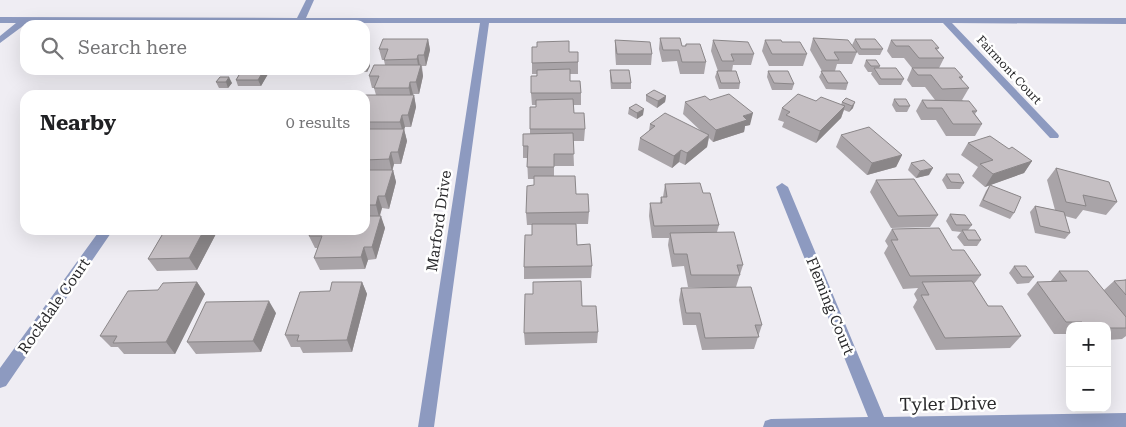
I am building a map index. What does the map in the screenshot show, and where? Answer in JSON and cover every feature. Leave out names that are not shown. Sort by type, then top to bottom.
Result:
[{"type":"street","points":[[300,20],[310,0]]},
{"type":"street","points":[[0,20],[25,20]]},
{"type":"street","points":[[370,21],[1126,21]]},
{"type":"street","name":"Marford Drive","points":[[426,427],[485,21]]},
{"type":"street","name":"Fairmont Court","points":[[945,21],[1054,136]]},
{"type":"street","points":[[0,40],[20,24]]},
{"type":"street","name":"Fleming Court","points":[[782,187],[879,425]]},
{"type":"street","name":"Rockdale Court","points":[[0,381],[103,235]]},
{"type":"street","name":"Tyler Drive","points":[[771,427],[1088,424],[1126,420]]},
{"type":"building","points":[[660,38],[680,38],[682,46],[686,46],[686,44],[700,44],[706,62],[682,62],[679,50],[663,50]]},
{"type":"building","points":[[813,38],[848,40],[857,52],[834,52],[839,60],[826,60]]},
{"type":"building","points":[[383,39],[428,39],[424,55],[418,55],[417,59],[384,60],[388,49],[379,49]]},
{"type":"building","points":[[855,39],[875,39],[883,49],[861,49]]},
{"type":"building","points":[[615,40],[650,42],[652,54],[617,54]]},
{"type":"building","points":[[713,40],[748,42],[754,54],[731,54],[734,61],[722,61]]},
{"type":"building","points":[[765,40],[800,42],[807,54],[772,54]]},
{"type":"building","points":[[891,40],[932,40],[939,48],[935,48],[944,58],[919,58],[909,46],[896,46]]},
{"type":"building","points":[[569,41],[569,52],[578,52],[578,62],[532,63],[532,47],[537,47],[537,42]]},
{"type":"building","points":[[866,60],[876,60],[880,66],[871,66]]},
{"type":"building","points":[[374,65],[421,65],[416,82],[410,82],[409,88],[374,88],[379,76],[369,76]]},
{"type":"building","points":[[874,68],[896,68],[904,79],[881,79]]},
{"type":"building","points":[[912,68],[955,68],[963,77],[959,77],[969,88],[942,89],[931,75],[918,75]]},
{"type":"building","points":[[570,69],[570,81],[580,81],[581,93],[531,93],[531,76],[537,76],[537,70]]},
{"type":"building","points":[[610,70],[629,70],[631,83],[612,83]]},
{"type":"building","points":[[717,71],[736,71],[740,83],[721,83]]},
{"type":"building","points":[[768,71],[788,71],[794,84],[774,83]]},
{"type":"building","points":[[821,71],[840,71],[848,83],[828,83]]},
{"type":"building","points":[[239,75],[261,75],[258,80],[236,80]]},
{"type":"building","points":[[220,77],[229,77],[226,82],[216,82]]},
{"type":"building","points":[[654,90],[666,96],[658,101],[646,95]]},
{"type":"building","points":[[729,94],[753,113],[743,116],[747,120],[716,130],[685,102],[705,96],[710,100]]},
{"type":"building","points":[[798,94],[816,101],[821,97],[845,106],[820,131],[786,115],[790,112],[782,108]]},
{"type":"building","points":[[370,95],[414,95],[408,115],[402,115],[400,122],[370,122]]},
{"type":"building","points":[[846,98],[855,102],[852,106],[842,102]]},
{"type":"building","points":[[573,99],[574,113],[584,113],[585,129],[530,129],[530,107],[536,107],[536,100]]},
{"type":"building","points":[[894,99],[906,99],[910,106],[899,106]]},
{"type":"building","points":[[922,100],[969,101],[977,111],[972,111],[982,124],[953,124],[942,108],[927,108]]},
{"type":"building","points":[[636,104],[644,109],[637,113],[629,108]]},
{"type":"building","points":[[665,113],[709,135],[687,153],[681,150],[674,156],[640,138],[655,126],[650,124]]},
{"type":"building","points":[[869,127],[902,155],[872,163],[841,135]]},
{"type":"building","points":[[370,129],[404,129],[398,152],[391,152],[389,159],[370,160]]},
{"type":"building","points":[[573,133],[574,154],[554,154],[554,167],[527,167],[528,146],[523,146],[523,134]]},
{"type":"building","points":[[990,136],[1009,149],[1012,147],[1032,161],[993,174],[980,164],[993,160],[968,143]]},
{"type":"building","points":[[924,160],[933,168],[920,171],[911,163]]},
{"type":"building","points":[[1056,168],[1109,182],[1117,202],[1083,195],[1086,206],[1066,202]]},
{"type":"building","points":[[370,170],[393,170],[385,196],[378,196],[376,205],[370,205]]},
{"type":"building","points":[[946,174],[959,174],[964,183],[951,182]]},
{"type":"building","points":[[534,176],[575,176],[576,194],[588,194],[589,212],[526,213],[527,186],[534,185]]},
{"type":"building","points":[[914,179],[938,215],[898,216],[876,180]]},
{"type":"building","points":[[700,183],[703,193],[710,193],[719,225],[654,226],[650,203],[662,203],[661,197],[667,197],[665,184]]},
{"type":"building","points":[[990,185],[1021,197],[1014,213],[983,200]]},
{"type":"building","points":[[1035,206],[1064,212],[1070,233],[1040,226]]},
{"type":"building","points":[[950,214],[965,215],[972,225],[956,225]]},
{"type":"building","points":[[370,216],[381,216],[372,247],[364,247],[361,257],[314,258],[322,236],[309,236],[370,235]]},
{"type":"building","points":[[532,224],[576,224],[577,245],[590,244],[592,266],[524,267],[525,235],[532,235]]},
{"type":"building","points":[[939,228],[952,250],[964,250],[981,275],[910,276],[891,240],[898,240],[892,229]]},
{"type":"building","points":[[962,230],[975,230],[981,240],[968,240]]},
{"type":"building","points":[[734,232],[743,265],[737,265],[740,275],[691,275],[687,254],[674,254],[670,233]]},
{"type":"building","points":[[162,235],[201,235],[189,258],[148,259]]},
{"type":"building","points":[[1014,266],[1026,266],[1034,277],[1022,277]]},
{"type":"building","points":[[1059,271],[1088,271],[1126,317],[1126,328],[1111,328],[1111,322],[1066,322],[1037,282],[1067,281]]},
{"type":"building","points":[[1126,280],[1126,295],[1114,281]]},
{"type":"building","points":[[581,281],[582,306],[596,306],[598,332],[524,333],[525,294],[533,294],[533,282]]},
{"type":"building","points":[[972,281],[988,306],[1002,306],[1021,336],[945,338],[921,295],[929,295],[922,282]]},
{"type":"building","points":[[197,282],[166,342],[113,343],[117,336],[100,336],[128,291],[158,290],[163,283]]},
{"type":"building","points":[[332,282],[362,282],[347,340],[297,341],[299,335],[285,335],[300,292],[330,291]]},
{"type":"building","points":[[751,287],[762,325],[755,325],[759,337],[705,338],[700,313],[686,313],[681,288]]},
{"type":"building","points":[[269,301],[253,341],[187,342],[206,302]]}]
